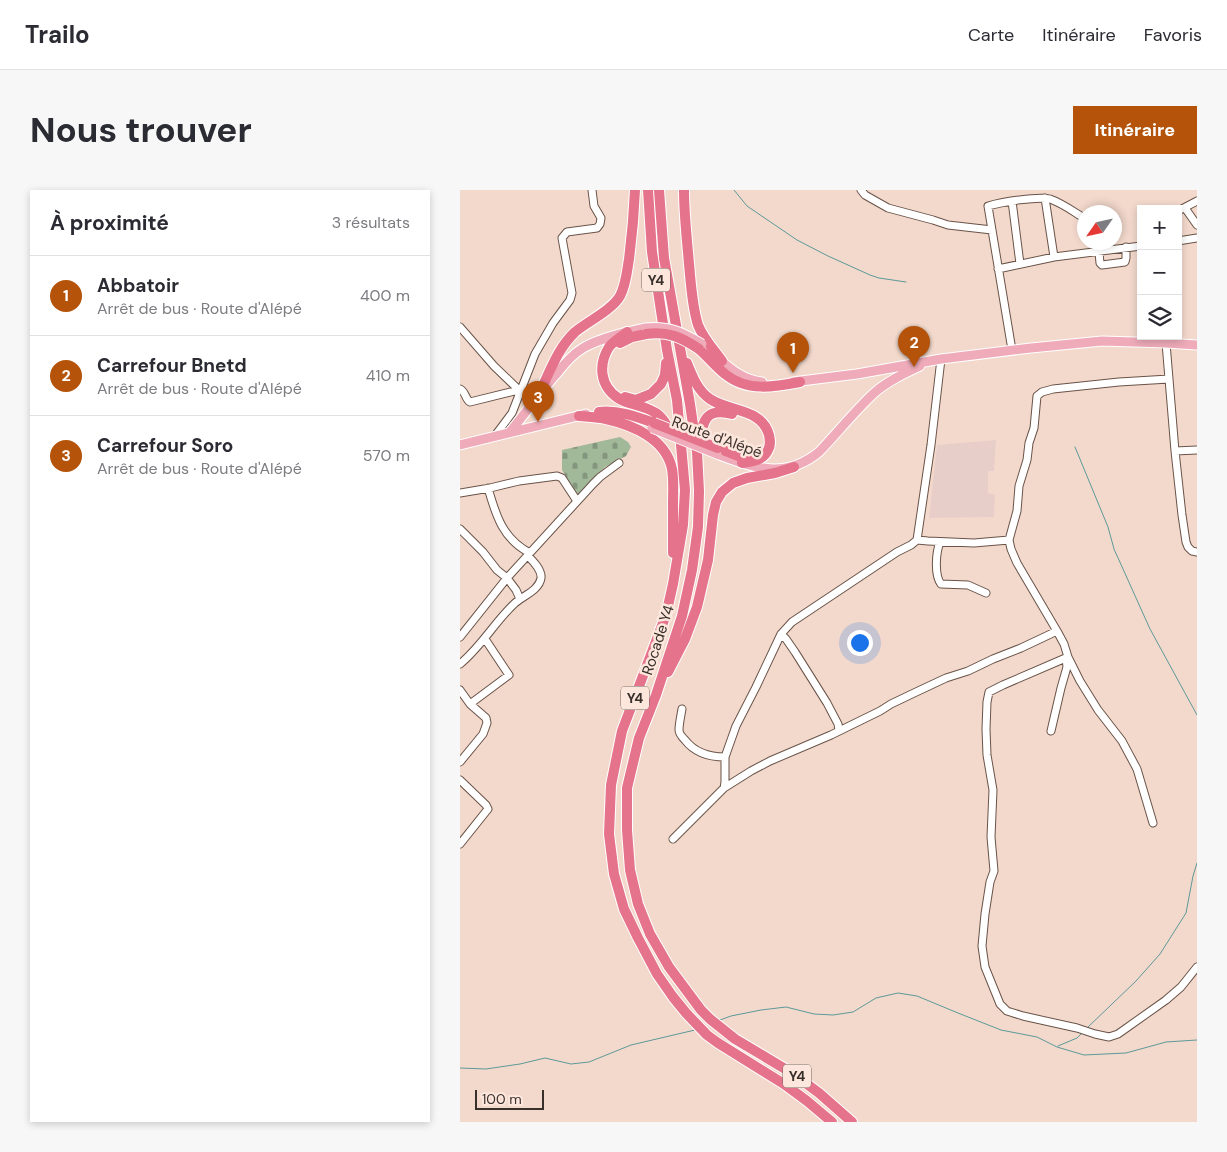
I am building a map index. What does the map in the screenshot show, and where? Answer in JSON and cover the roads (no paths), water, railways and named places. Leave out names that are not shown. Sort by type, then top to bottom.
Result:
[{"type":"highway","points":[[540,392],[562,347],[575,333],[614,304],[620,296],[626,279],[633,230],[635,190]]},
{"type":"highway","name":"Rocade Y4","points":[[648,190],[652,252],[667,350],[677,400],[685,490],[683,525],[666,615],[622,732],[610,785],[608,834],[614,874],[624,909],[638,938],[657,974],[686,1013],[707,1035],[784,1084],[832,1122]]},
{"type":"highway","name":"Rocade Y4","points":[[659,190],[664,258],[697,452],[698,527],[692,570],[682,616],[639,738],[627,788],[627,830],[630,870],[638,904],[650,934],[669,967],[701,1010],[736,1039],[792,1073],[819,1093],[852,1122]]},
{"type":"highway","points":[[684,190],[684,212],[694,310],[699,327],[722,361]]},
{"type":"highway","points":[[667,350],[665,375],[661,384],[651,394],[636,400],[623,396],[609,384],[606,365],[611,352],[620,342],[646,331],[670,334],[694,345],[701,346],[724,374],[748,386],[773,387],[800,382]]},
{"type":"highway","points":[[627,332],[610,346],[606,354],[602,365],[604,383],[619,398],[654,411],[660,416],[666,423],[682,456]]},
{"type":"highway","points":[[679,343],[691,374],[702,392],[710,399],[758,418],[764,424],[771,440],[768,450],[758,460],[742,463]]},
{"type":"highway","points":[[599,412],[617,412],[632,415],[653,425],[718,451],[741,457],[748,458],[760,453],[764,448],[766,440],[764,433],[753,421],[722,411],[716,412],[705,419],[702,426],[697,452]]},
{"type":"highway","points":[[579,416],[604,418],[620,422],[658,443],[667,454],[672,468],[673,485],[673,584]]},
{"type":"highway","points":[[656,694],[686,639],[697,607],[708,560],[713,515],[716,502],[722,492],[733,483],[747,478],[775,473],[794,466]]},
{"type":"main road","points":[[509,434],[540,392],[568,360],[583,348],[595,342],[627,332],[646,331]]},
{"type":"main road","name":"Route d'Alépé","points":[[701,346],[740,376],[753,381],[774,383],[800,382],[857,374],[941,359],[1102,341],[1197,346]]},
{"type":"main road","name":"Route d'Alépé","points":[[718,451],[742,463],[759,468],[776,469],[794,466],[810,460],[873,394],[905,373],[941,359]]},
{"type":"main road","points":[[460,445],[599,412]]},
{"type":"street","points":[[494,437],[512,413],[535,354],[553,323],[570,300],[572,293],[562,238],[566,232],[597,228],[600,224],[601,218],[594,206],[592,190]]},
{"type":"street","points":[[861,190],[888,208],[948,225],[992,230]]},
{"type":"street","points":[[1045,198],[1054,257]]},
{"type":"street","points":[[1012,350],[988,206],[1012,201],[1045,198],[1053,200],[1077,213]]},
{"type":"street","points":[[1012,201],[1020,264]]},
{"type":"street","points":[[1182,209],[1197,201]]},
{"type":"street","points":[[1182,211],[1197,225]]},
{"type":"street","points":[[1182,240],[1197,238]]},
{"type":"street","points":[[1122,248],[1137,247]]},
{"type":"street","points":[[1099,250],[1100,263],[1102,265],[1124,262],[1126,248]]},
{"type":"street","points":[[998,269],[1083,250]]},
{"type":"street","points":[[460,327],[494,366],[520,390]]},
{"type":"street","points":[[1166,343],[1175,451],[1186,542],[1192,551],[1197,552]]},
{"type":"street","points":[[724,788],[726,782],[725,757],[736,726],[781,634],[792,622],[917,540],[941,359]]},
{"type":"street","points":[[1051,731],[1060,688],[1067,667],[1064,644],[1017,563],[1011,549],[1010,540],[1029,443],[1034,428],[1037,396],[1039,393],[1053,389],[1169,379]]},
{"type":"street","points":[[460,389],[470,402],[520,390]]},
{"type":"street","points":[[1175,451],[1197,450]]},
{"type":"street","points":[[460,637],[507,578],[529,554],[600,477],[620,463]]},
{"type":"street","points":[[460,493],[519,481],[559,476],[578,501]]},
{"type":"street","points":[[460,664],[479,646],[508,610],[536,588],[541,578],[540,572],[529,554],[513,542],[503,528],[494,509],[488,488]]},
{"type":"street","points":[[460,529],[497,570],[507,578],[520,599]]},
{"type":"street","points":[[917,540],[974,543],[1010,540]]},
{"type":"street","points":[[940,542],[936,561],[938,580],[941,584],[968,585],[986,592]]},
{"type":"street","points":[[673,839],[724,788],[770,761],[839,732],[891,704],[946,678],[968,671],[1057,631]]},
{"type":"street","points":[[781,634],[796,652],[827,703],[838,724],[839,732]]},
{"type":"street","points":[[470,704],[509,675],[485,639]]},
{"type":"street","points":[[1067,658],[1098,710],[1122,741],[1137,769],[1153,823]]},
{"type":"street","points":[[1067,658],[989,692],[987,702],[987,755],[993,790],[991,837],[994,870],[990,882],[982,946],[985,967],[1000,1004],[1007,1011],[1023,1016],[1109,1037],[1118,1034],[1166,1000],[1197,967]]},
{"type":"street","points":[[460,690],[470,704],[486,718],[487,722],[483,734],[460,762]]},
{"type":"street","points":[[682,709],[679,729],[683,738],[690,746],[708,756],[725,757]]},
{"type":"street","points":[[460,780],[488,809],[460,844]]},
{"type":"waterway","points":[[734,190],[747,206],[797,240],[870,275],[906,282]]},
{"type":"waterway","points":[[1075,447],[1108,527],[1114,549],[1150,629],[1197,715]]},
{"type":"waterway","points":[[1087,1028],[1136,981],[1160,954],[1186,913],[1197,863]]},
{"type":"waterway","points":[[720,1020],[761,1010],[786,1007],[814,1014],[833,1015],[853,1012],[876,998],[898,993],[917,996],[1001,1030],[1037,1037],[1057,1047],[1084,1055],[1126,1053],[1166,1042],[1197,1040]]},
{"type":"waterway","points":[[460,1068],[486,1069],[545,1058],[571,1064],[589,1062],[631,1045],[695,1030]]},
{"type":"waterway","points":[[1058,1046],[1077,1038],[1082,1033]]},
{"type":"place","name":"Carrefour Bnetd","points":[[914,367]]},
{"type":"place","name":"Abbatoir","points":[[793,373]]},
{"type":"place","name":"Carrefour Soro","points":[[538,422]]}]
